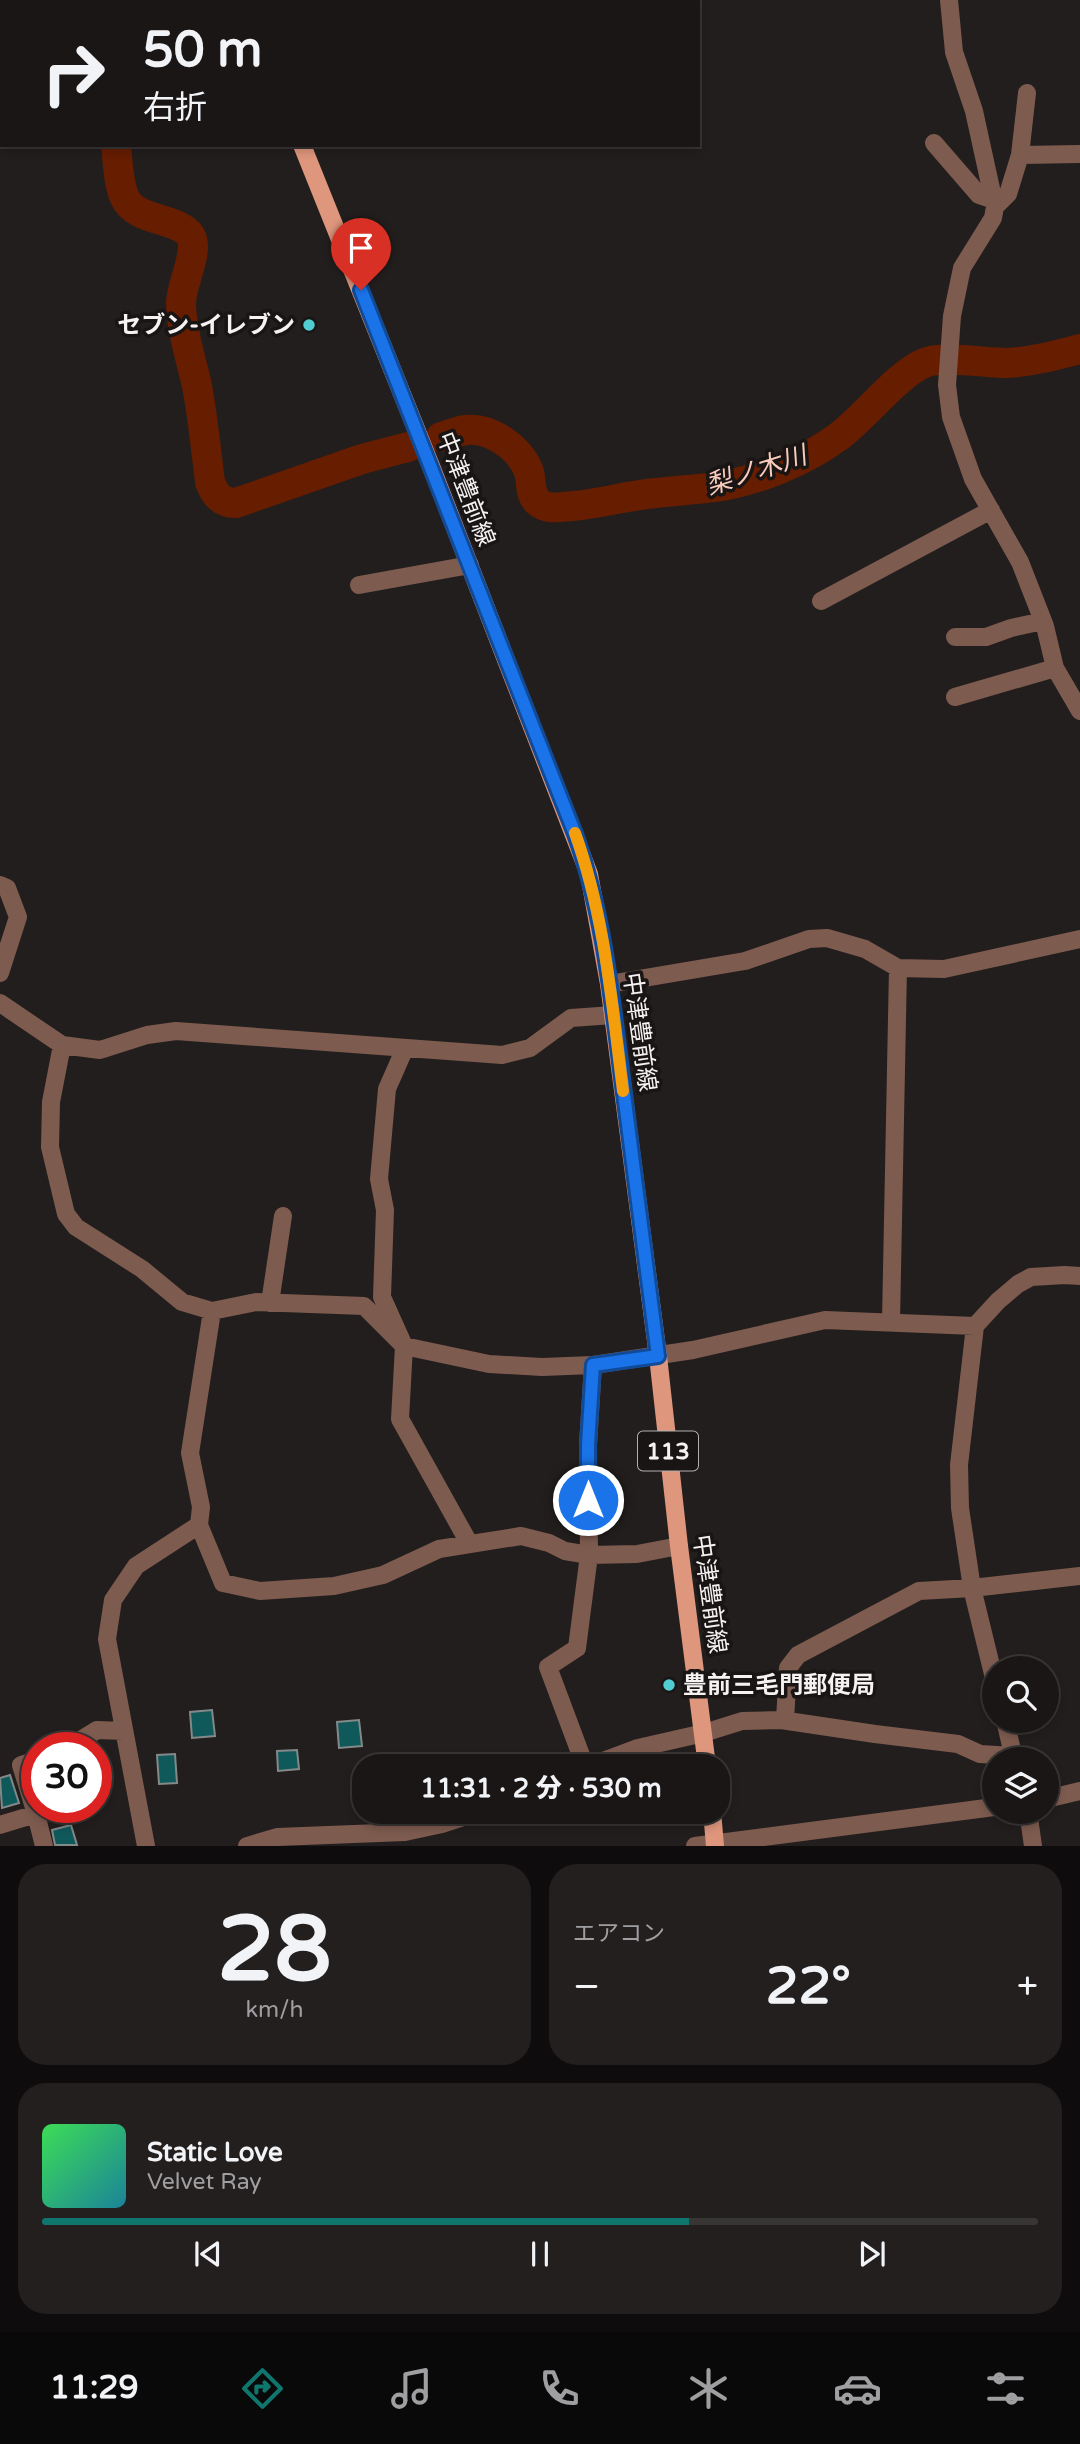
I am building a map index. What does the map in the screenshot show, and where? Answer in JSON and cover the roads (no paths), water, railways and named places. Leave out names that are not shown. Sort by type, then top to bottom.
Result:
[{"type":"main road","name":"中津豊前線","points":[[303,147],[470,565],[589,874],[614,1015],[706,1754]]},
{"type":"main road","points":[[713,1824],[715,1844]]},
{"type":"street","points":[[949,0],[954,51],[974,111],[994,203],[993,218],[962,268],[952,316],[947,385],[951,417],[973,479],[1020,562],[1043,621],[1055,668],[1080,711]]},
{"type":"street","points":[[994,203],[1008,194],[1020,155],[1027,93]]},
{"type":"street","points":[[934,143],[979,195],[994,203]]},
{"type":"street","points":[[1020,155],[1080,154]]},
{"type":"street","points":[[821,601],[991,510]]},
{"type":"street","points":[[359,585],[470,565]]},
{"type":"street","points":[[955,637],[986,637],[1010,628],[1043,621]]},
{"type":"street","points":[[955,697],[1055,668]]},
{"type":"street","points":[[0,885],[7,888],[18,917],[5,944],[0,973]]},
{"type":"street","points":[[609,984],[745,961],[809,939],[827,938],[865,949],[898,968],[954,968],[1027,949],[1080,939]]},
{"type":"street","points":[[891,1321],[898,968]]},
{"type":"street","points":[[0,1003],[62,1045],[100,1050],[148,1035],[176,1031],[502,1055],[530,1048],[571,1018],[614,1015]]},
{"type":"street","points":[[62,1045],[51,1102],[50,1147],[66,1214],[76,1227],[142,1269],[182,1302],[212,1311],[256,1302],[364,1306],[404,1346],[489,1364],[542,1367],[593,1365],[658,1356],[729,1343],[825,1320],[975,1326]]},
{"type":"street","points":[[405,1048],[387,1089],[379,1179],[385,1210],[382,1297],[404,1346],[400,1419],[469,1543]]},
{"type":"street","points":[[270,1303],[283,1216]]},
{"type":"street","points":[[989,1656],[972,1588],[960,1508],[959,1465],[975,1326],[998,1301],[1031,1277],[1080,1276]]},
{"type":"street","points":[[212,1311],[190,1453],[201,1507],[199,1525],[223,1583],[260,1591],[334,1586],[371,1578],[414,1563],[439,1549],[521,1536],[549,1543],[565,1551],[589,1555],[637,1554],[679,1546]]},
{"type":"street","points":[[583,1754],[548,1667],[577,1648],[589,1555],[588,1445],[593,1365]]},
{"type":"street","points":[[146,1846],[107,1639],[113,1600],[136,1566],[199,1525]]},
{"type":"street","points":[[785,1720],[788,1668],[798,1656],[919,1591],[1080,1576]]},
{"type":"street","points":[[621,1754],[743,1721],[785,1720],[958,1744],[982,1755]]},
{"type":"street","points":[[94,1732],[124,1731]]},
{"type":"street","points":[[1059,1796],[1080,1791]]},
{"type":"street","points":[[695,1846],[982,1809]]},
{"type":"street","points":[[0,1825],[21,1819]]},
{"type":"street","points":[[38,1823],[44,1846]]},
{"type":"street","points":[[247,1846],[277,1837],[405,1832],[442,1824]]},
{"type":"street","points":[[1029,1824],[1033,1846]]},
{"type":"waterway","name":"梨ノ木川","points":[[116,147],[121,186],[131,206],[139,212],[180,227],[192,239],[193,253],[182,294],[181,312],[197,386],[210,482],[219,497],[226,502],[236,503],[362,459],[408,447]]},
{"type":"waterway","name":"梨ノ木川","points":[[441,437],[476,430],[504,441],[525,463],[535,499],[541,505],[550,507],[716,487],[748,480],[810,455],[848,429],[905,375],[927,362],[1016,362],[1080,349]]},
{"type":"place","name":"セブン-イレブン","points":[[309,325]]},
{"type":"place","name":"豊前三毛門郵便局","points":[[669,1685]]}]
